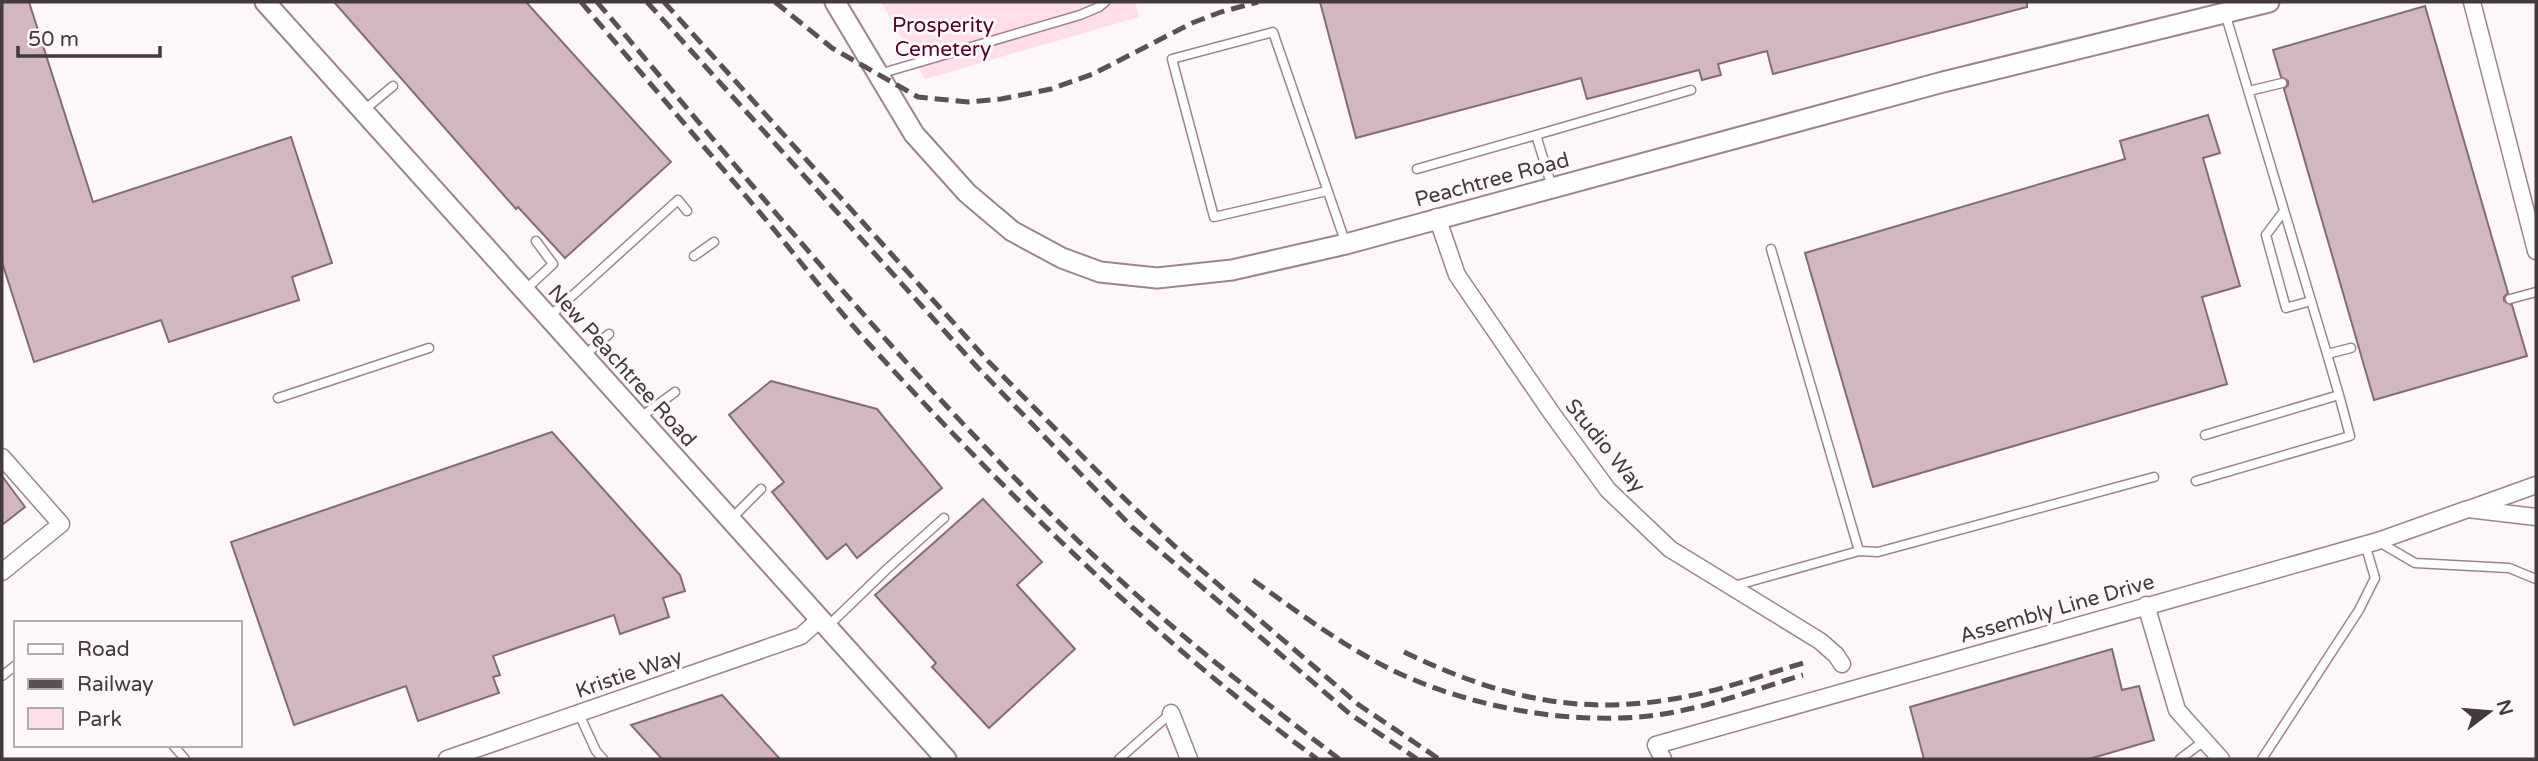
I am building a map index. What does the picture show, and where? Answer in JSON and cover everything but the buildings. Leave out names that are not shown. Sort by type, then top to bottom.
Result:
[{"type":"street","name":"New Peachtree Road","points":[[265,2],[946,759]]},
{"type":"street","name":"Peachtree Road","points":[[835,2],[914,134],[967,193],[1012,231],[1062,258],[1100,272],[1157,278],[1232,271],[1346,244],[1437,217],[1943,82],[2269,2]]},
{"type":"street","points":[[2472,2],[2536,251]]},
{"type":"street","name":"Studio Way","points":[[1437,217],[1457,275],[1608,490],[1671,549],[1820,641],[1842,664]]},
{"type":"street","points":[[2,457],[61,523],[2,572]]},
{"type":"street","name":"Assembly Line Drive","points":[[1659,752],[2146,605],[2372,542],[2536,485]]},
{"type":"street","name":"Assembly Line Drive","points":[[2468,509],[2536,517]]},
{"type":"street","points":[[2146,605],[2177,710],[2221,759]]},
{"type":"street","name":"Kristie Way","points":[[447,759],[801,636],[823,623]]},
{"type":"street","points":[[1171,713],[1189,759]]},
{"type":"lane","points":[[877,75],[1080,15],[1099,8],[1105,2]]},
{"type":"lane","points":[[2196,481],[2350,436],[2328,354],[2225,13]]},
{"type":"lane","points":[[1327,191],[1214,217],[1172,59],[1273,32],[1346,244]]},
{"type":"lane","points":[[2249,91],[2282,82]]},
{"type":"lane","points":[[362,111],[393,86]]},
{"type":"lane","points":[[1417,169],[1691,90]]},
{"type":"lane","points":[[1536,135],[1552,187]]},
{"type":"lane","points":[[548,317],[678,201],[687,211]]},
{"type":"lane","points":[[2284,211],[2266,235],[2286,308],[2311,300]]},
{"type":"lane","points":[[524,291],[553,264],[537,241]]},
{"type":"lane","points":[[694,256],[714,242]]},
{"type":"lane","points":[[1771,248],[1859,551]]},
{"type":"lane","points":[[2510,299],[2536,292]]},
{"type":"lane","points":[[583,357],[609,334]]},
{"type":"lane","points":[[278,398],[429,348]]},
{"type":"lane","points":[[2328,354],[2351,348]]},
{"type":"lane","points":[[639,419],[675,392]]},
{"type":"lane","points":[[2205,435],[2339,395]]},
{"type":"lane","points":[[1731,586],[1859,551],[1878,552],[2154,477]]},
{"type":"lane","points":[[730,520],[761,489]]},
{"type":"lane","points":[[823,623],[944,518]]},
{"type":"lane","points":[[2372,542],[2415,563],[2509,568],[2536,579]]},
{"type":"lane","points":[[2262,759],[2359,610],[2375,578],[2372,542]]},
{"type":"lane","points":[[1119,759],[1171,713]]},
{"type":"lane","points":[[579,714],[596,751],[603,759]]},
{"type":"lane","points":[[2180,759],[2204,741]]},
{"type":"green space","name":"Prosperity Cemetery","points":[[881,2],[1135,2],[1139,17],[925,79]]},
{"type":"railway","points":[[581,2],[856,329],[974,455],[1139,614],[1256,713],[1317,759]]},
{"type":"railway","points":[[597,2],[837,284],[1013,476],[1066,529],[1176,630],[1339,759]]},
{"type":"railway","points":[[647,2],[978,368],[1132,527],[1350,714],[1417,759]]},
{"type":"railway","points":[[664,2],[988,361],[1126,500],[1185,556],[1359,705],[1439,759]]},
{"type":"railway","points":[[775,2],[832,48],[918,97],[968,102],[1001,99],[1051,89],[1093,74],[1192,23],[1258,2]]},
{"type":"railway","points":[[1253,580],[1335,637],[1386,667],[1448,692],[1514,710],[1583,718],[1649,716],[1708,704],[1803,675]]},
{"type":"railway","points":[[1404,652],[1439,668],[1508,692],[1542,700],[1613,705],[1689,696],[1807,662]]}]
